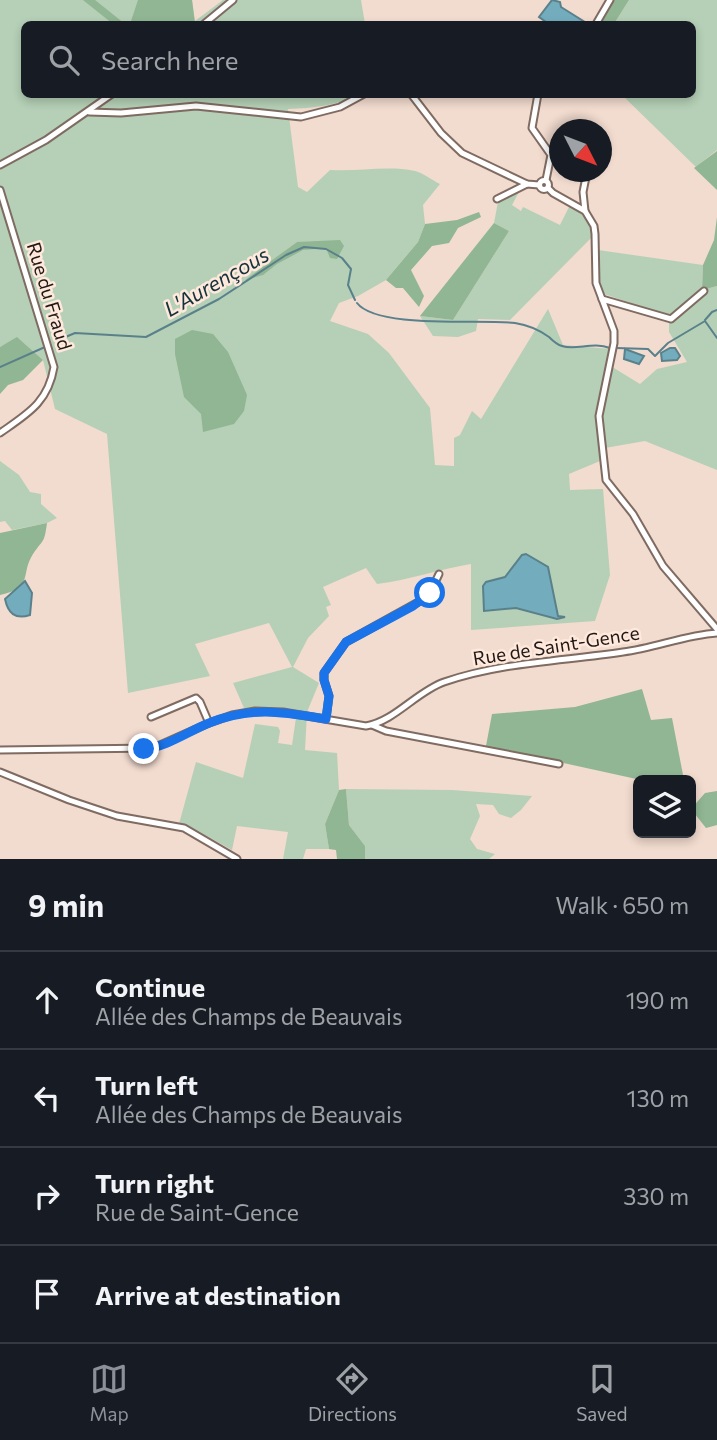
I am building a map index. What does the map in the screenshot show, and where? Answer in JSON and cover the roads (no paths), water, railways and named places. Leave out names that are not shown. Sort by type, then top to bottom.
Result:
[{"type":"street","points":[[208,21],[233,0]]},
{"type":"street","points":[[598,21],[610,0]]},
{"type":"street","points":[[0,163],[89,112],[107,98]]},
{"type":"street","points":[[89,112],[121,113],[195,106],[302,117],[340,107],[357,98]]},
{"type":"street","points":[[414,98],[441,133],[462,153],[527,184],[539,185],[542,189],[548,188]]},
{"type":"street","points":[[537,98],[532,128],[549,152]]},
{"type":"street","points":[[549,167],[546,180],[549,183],[548,188],[585,211]]},
{"type":"street","points":[[539,185],[546,180]]},
{"type":"street","points":[[585,182],[585,211],[595,233],[596,283],[614,331],[599,416],[606,480],[633,514],[663,566],[717,631]]},
{"type":"street","points":[[497,199],[527,184]]},
{"type":"street","name":"Rue du Fraud","points":[[0,190],[54,367],[49,388],[40,402],[0,433]]},
{"type":"street","points":[[602,299],[671,319],[704,291]]},
{"type":"street","points":[[326,719],[329,696],[324,673],[339,650],[346,642],[422,600],[430,593],[439,574]]},
{"type":"street","name":"Rue de Saint-Gence","points":[[372,725],[433,687],[489,669],[627,652],[717,631]]},
{"type":"street","points":[[152,717],[196,698],[209,723]]},
{"type":"street","points":[[0,750],[153,748],[209,723],[255,711],[283,712],[372,725],[386,731],[559,764]]},
{"type":"street","points":[[0,772],[117,816],[184,828],[235,858]]},
{"type":"water","points":[[552,0],[560,2],[561,7],[583,21],[545,21],[539,17]]},
{"type":"water","points":[[675,348],[680,356],[677,360],[662,361],[661,353]]},
{"type":"water","points":[[625,349],[644,356],[639,364],[624,359]]},
{"type":"water","points":[[526,554],[548,567],[558,616],[565,617],[557,619],[516,608],[484,611],[483,586],[486,582],[505,577],[522,555]]},
{"type":"water","points":[[25,581],[32,593],[30,615],[20,617],[10,612],[5,599]]},
{"type":"waterway","name":"L'Aurençous","points":[[56,341],[75,333],[146,337],[219,299],[286,255],[304,247],[326,249],[342,258],[351,269],[348,285],[355,300]]},
{"type":"waterway","name":"L'Aurençous","points":[[357,303],[368,311],[385,317],[515,323],[529,326],[562,346],[597,345],[610,348]]},
{"type":"waterway","points":[[705,320],[717,310]]},
{"type":"waterway","name":"L'Aurençous","points":[[616,348],[648,349],[655,356],[668,343],[705,321],[717,338]]},
{"type":"waterway","name":"L'Aurençous","points":[[0,367],[45,347]]}]
